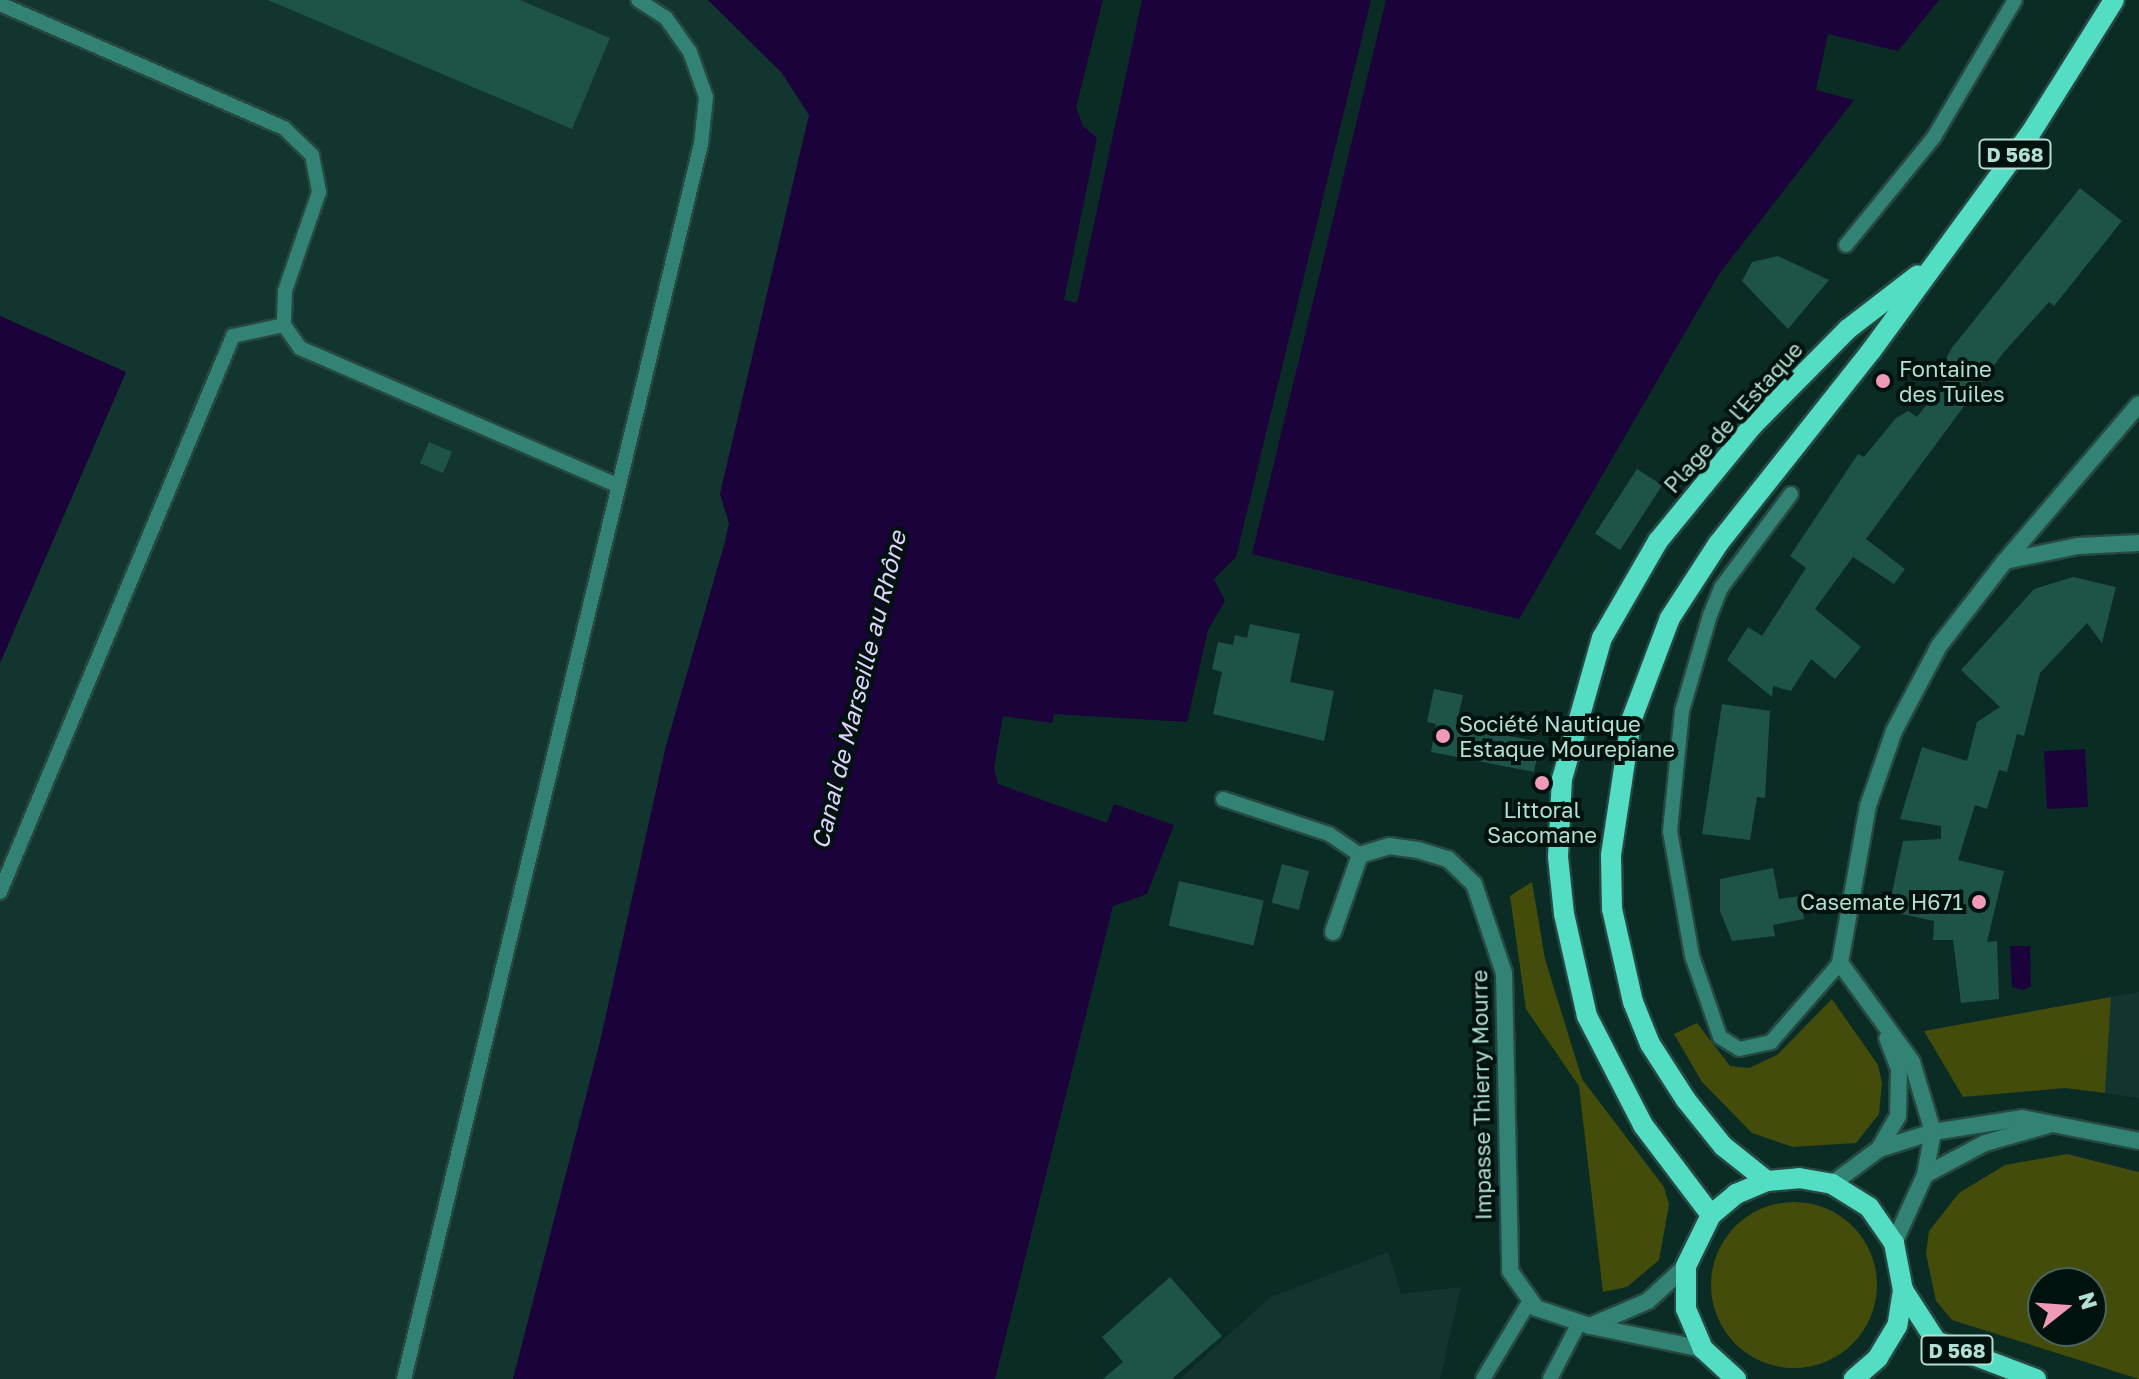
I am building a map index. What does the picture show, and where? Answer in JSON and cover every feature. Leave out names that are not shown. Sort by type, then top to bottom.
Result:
[{"type":"main road","name":"Plage de l'Estaque","points":[[2087,42],[2102,0]]},
{"type":"main road","name":"Plage de l'Estaque","points":[[1767,1181],[1723,1146],[1686,1100],[1650,1044],[1633,1002],[1612,909],[1617,781],[1649,661],[1670,618],[1718,544],[2030,134],[2114,0]]},
{"type":"main road","name":"Plage de l'Estaque","points":[[1711,1215],[1643,1125],[1587,1016],[1562,900],[1562,779],[1602,638],[1675,518],[1752,426],[1848,329],[1935,261]]},
{"type":"main road","points":[[1726,1375],[1703,1349],[1686,1309],[1686,1266],[1711,1215],[1736,1194],[1767,1181],[1799,1178],[1832,1184],[1869,1207],[1894,1243],[1903,1290],[1897,1326],[1878,1358],[1854,1379]]},
{"type":"main road","name":"D 568","points":[[1903,1290],[1936,1341],[2036,1379]]},
{"type":"street","points":[[1894,1243],[1925,1175],[1933,1132],[1912,1062],[1840,963],[1868,806],[1894,731],[1939,646],[2005,561],[2139,404]]},
{"type":"street","points":[[2005,561],[2078,546],[2139,543]]},
{"type":"street","name":"Impasse Thierry Mourre","points":[[1360,855],[1389,846],[1448,859],[1474,884],[1491,923],[1504,973],[1506,1249],[1510,1271],[1529,1302]]},
{"type":"street","points":[[1333,932],[1360,855]]},
{"type":"street","points":[[1879,1149],[1898,1116],[1900,1089],[1880,1022]]},
{"type":"street","points":[[1832,1184],[1879,1149],[1933,1132],[2022,1118],[2058,1122],[2139,1141]]},
{"type":"street","points":[[1925,1175],[1985,1143],[2058,1122]]},
{"type":"street","points":[[1584,1326],[1648,1301],[1686,1266]]},
{"type":"street","points":[[1529,1302],[1584,1326],[1703,1349]]},
{"type":"lane","points":[[404,1379],[701,144],[706,97],[690,52],[666,18],[638,0]]},
{"type":"lane","points":[[1846,245],[1934,137],[2015,0]]},
{"type":"lane","points":[[0,4],[284,128],[312,155],[319,192],[285,291],[284,325],[300,348],[617,485]]},
{"type":"lane","points":[[0,892],[233,336],[284,325]]},
{"type":"lane","points":[[1791,494],[1721,588],[1710,615],[1682,711],[1670,831],[1692,956],[1708,1016],[1720,1037],[1739,1049],[1771,1042],[1840,963]]},
{"type":"lane","points":[[1223,799],[1329,834],[1360,855]]},
{"type":"lane","points":[[1483,1379],[1529,1302]]},
{"type":"lane","points":[[1550,1379],[1584,1326]]},
{"type":"shaded area","points":[[0,0],[708,0],[782,73],[809,115],[720,494],[729,523],[725,543],[666,746],[600,1042],[513,1379],[0,1379],[0,663],[126,372],[0,316]]},
{"type":"shaded area","points":[[2139,992],[2139,1098],[2105,1093],[2111,997]]},
{"type":"shaded area","points":[[1388,1252],[1401,1294],[1461,1287],[1440,1379],[1180,1379],[1269,1298]]},
{"type":"green space","points":[[1532,882],[1545,959],[1582,1079],[1664,1187],[1669,1205],[1659,1260],[1627,1287],[1603,1292],[1579,1086],[1526,1009],[1510,896]]},
{"type":"green space","points":[[2111,997],[2105,1093],[2065,1088],[1963,1097],[1924,1031]]},
{"type":"green space","points":[[1832,999],[1878,1065],[1882,1083],[1879,1114],[1856,1143],[1793,1147],[1752,1133],[1702,1082],[1674,1034],[1697,1023],[1730,1066],[1749,1068],[1777,1055]]},
{"type":"green space","points":[[2067,1154],[2139,1172],[2139,1379],[2038,1347],[2107,1347],[2107,1267],[2027,1267],[2027,1344],[1952,1320],[1936,1301],[1926,1254],[1929,1231],[1959,1193],[2005,1165]]},
{"type":"green space","points":[[1794,1202],[1826,1208],[1853,1226],[1871,1253],[1877,1285],[1871,1317],[1853,1344],[1826,1362],[1794,1368],[1762,1362],[1735,1344],[1717,1317],[1711,1285],[1717,1253],[1735,1226],[1762,1208]]},
{"type":"water","name":"Canal de Marseille au Rhône","points":[[708,0],[1103,0],[1076,107],[1083,126],[1097,138],[1064,300],[1077,303],[1142,0],[1371,0],[1236,557],[1214,579],[1225,601],[1208,630],[1187,722],[1054,714],[1052,723],[1003,716],[994,768],[998,784],[1107,823],[1114,804],[1174,825],[1147,894],[1113,906],[995,1379],[513,1379],[600,1042],[666,746],[725,542],[729,523],[720,494],[809,115],[782,73]]},
{"type":"water","points":[[1386,0],[1939,0],[1898,51],[1828,34],[1816,90],[1854,100],[1719,274],[1519,619],[1252,554]]},
{"type":"water","points":[[0,316],[126,372],[0,663]]},
{"type":"water","points":[[2085,749],[2088,807],[2047,809],[2044,751]]},
{"type":"water","points":[[2010,946],[2030,946],[2031,986],[2023,990],[2012,987]]},
{"type":"building","points":[[268,0],[520,0],[610,38],[572,129]]},
{"type":"building","points":[[2080,188],[2122,221],[2054,306],[2049,302],[2004,352],[1866,539],[1905,569],[1894,584],[1853,557],[1815,609],[1861,647],[1835,679],[1811,659],[1791,691],[1773,686],[1772,697],[1727,660],[1748,627],[1762,636],[1806,568],[1790,556],[1858,454],[1864,457],[1896,418],[1908,411],[1917,417],[1947,379],[1941,368],[1951,349]]},
{"type":"building","points":[[1778,256],[1829,280],[1788,329],[1742,281],[1752,262]]},
{"type":"building","points":[[429,442],[452,452],[443,473],[420,463]]},
{"type":"building","points":[[1637,469],[1662,485],[1620,550],[1595,534]]},
{"type":"building","points":[[2073,577],[2116,587],[2102,643],[2087,623],[2040,673],[2024,736],[2017,734],[2007,772],[1999,770],[1987,809],[1975,805],[1958,860],[2004,871],[1987,942],[1997,941],[1999,999],[1961,1003],[1953,940],[1933,940],[1934,921],[1888,911],[1903,841],[1941,839],[1941,826],[1900,819],[1922,747],[1967,761],[1977,722],[2000,707],[1961,670],[2034,589]]},
{"type":"building","points":[[1250,624],[1300,634],[1290,682],[1334,691],[1324,741],[1213,714],[1222,672],[1212,669],[1218,642],[1233,645],[1235,635],[1247,638]]},
{"type":"building","points":[[1434,689],[1463,695],[1456,726],[1540,742],[1534,772],[1431,752],[1436,724],[1427,722]]},
{"type":"building","points":[[1722,704],[1770,711],[1765,798],[1757,797],[1750,840],[1702,834]]},
{"type":"building","points":[[1282,864],[1309,871],[1299,910],[1272,903]]},
{"type":"building","points":[[1773,868],[1779,899],[1800,896],[1804,919],[1773,925],[1775,936],[1732,941],[1720,911],[1720,879]]},
{"type":"building","points":[[1179,881],[1264,901],[1253,945],[1169,926]]},
{"type":"building","points":[[1170,1277],[1222,1336],[1172,1379],[1103,1379],[1123,1362],[1102,1337]]},
{"type":"place","name":"Fontaine des Tuiles","points":[[1883,381]]},
{"type":"place","name":"Société Nautique Estaque Mourepiane","points":[[1443,736]]},
{"type":"place","name":"Littoral Sacomane","points":[[1542,783]]},
{"type":"place","name":"Casemate H671","points":[[1979,902]]}]
